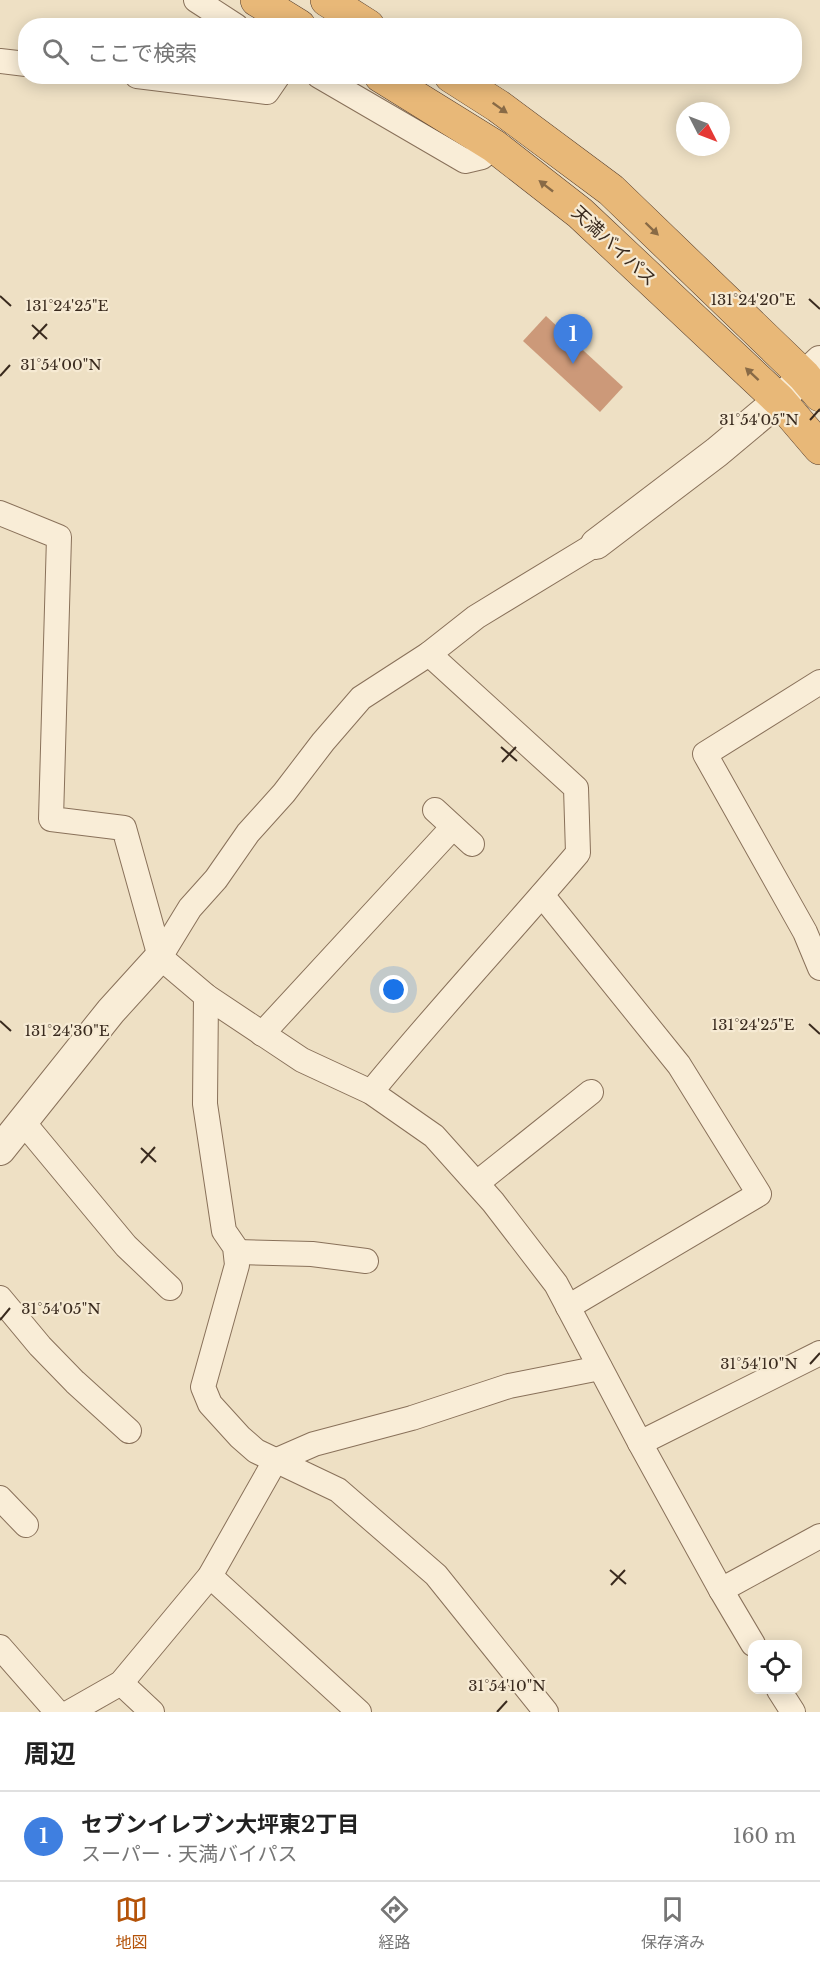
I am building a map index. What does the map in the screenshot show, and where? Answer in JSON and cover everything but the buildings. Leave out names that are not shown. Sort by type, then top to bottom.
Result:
[{"type":"highway","points":[[257,0],[285,18]]},
{"type":"highway","points":[[327,0],[355,18]]},
{"type":"highway","name":"天満バイパス","points":[[394,84],[494,146],[580,213],[779,400],[820,448]]},
{"type":"highway","name":"天満バイパス","points":[[464,84],[498,106],[611,190],[815,377]]},
{"type":"street","points":[[195,0],[223,18]]},
{"type":"street","points":[[0,61],[18,63]]},
{"type":"street","points":[[202,84],[267,92],[272,84]]},
{"type":"street","points":[[333,84],[465,161],[482,157],[494,146]]},
{"type":"street","points":[[0,1150],[111,1011],[160,957],[190,908],[216,879],[248,833],[284,793],[323,742],[361,698],[429,654],[476,617],[597,544],[717,452],[779,400],[815,377]]},
{"type":"street","points":[[0,513],[59,537],[51,819],[124,828],[160,957],[206,996],[262,1034],[302,1060],[371,1092],[434,1136],[477,1183],[556,1284],[640,1443],[751,1640]]},
{"type":"street","points":[[371,1092],[578,853],[576,788],[429,654]]},
{"type":"street","points":[[820,682],[705,754],[805,932],[820,968]]},
{"type":"street","points":[[435,810],[472,844]]},
{"type":"street","points":[[262,1034],[453,827]]},
{"type":"street","points":[[542,895],[679,1065],[759,1194],[568,1307]]},
{"type":"street","points":[[206,996],[205,1104],[224,1231],[235,1247],[237,1265],[203,1387],[210,1404],[256,1451],[338,1490],[436,1575],[546,1712]]},
{"type":"street","points":[[477,1183],[591,1092]]},
{"type":"street","points":[[23,1122],[126,1246],[170,1288]]},
{"type":"street","points":[[236,1252],[312,1254],[366,1262]]},
{"type":"street","points":[[0,1298],[75,1382],[129,1431]]},
{"type":"street","points":[[640,1443],[820,1353]]},
{"type":"street","points":[[70,1712],[120,1683],[210,1576],[275,1461],[314,1444],[412,1418],[509,1386],[600,1368]]},
{"type":"street","points":[[0,1498],[26,1525]]},
{"type":"street","points":[[721,1590],[820,1536]]},
{"type":"street","points":[[210,1576],[359,1712]]},
{"type":"street","points":[[0,1647],[57,1712]]},
{"type":"street","points":[[120,1683],[152,1712]]},
{"type":"street","points":[[782,1694],[793,1712]]},
{"type":"place","name":"セブンイレブン大坪東2丁目","points":[[573,364]]}]
